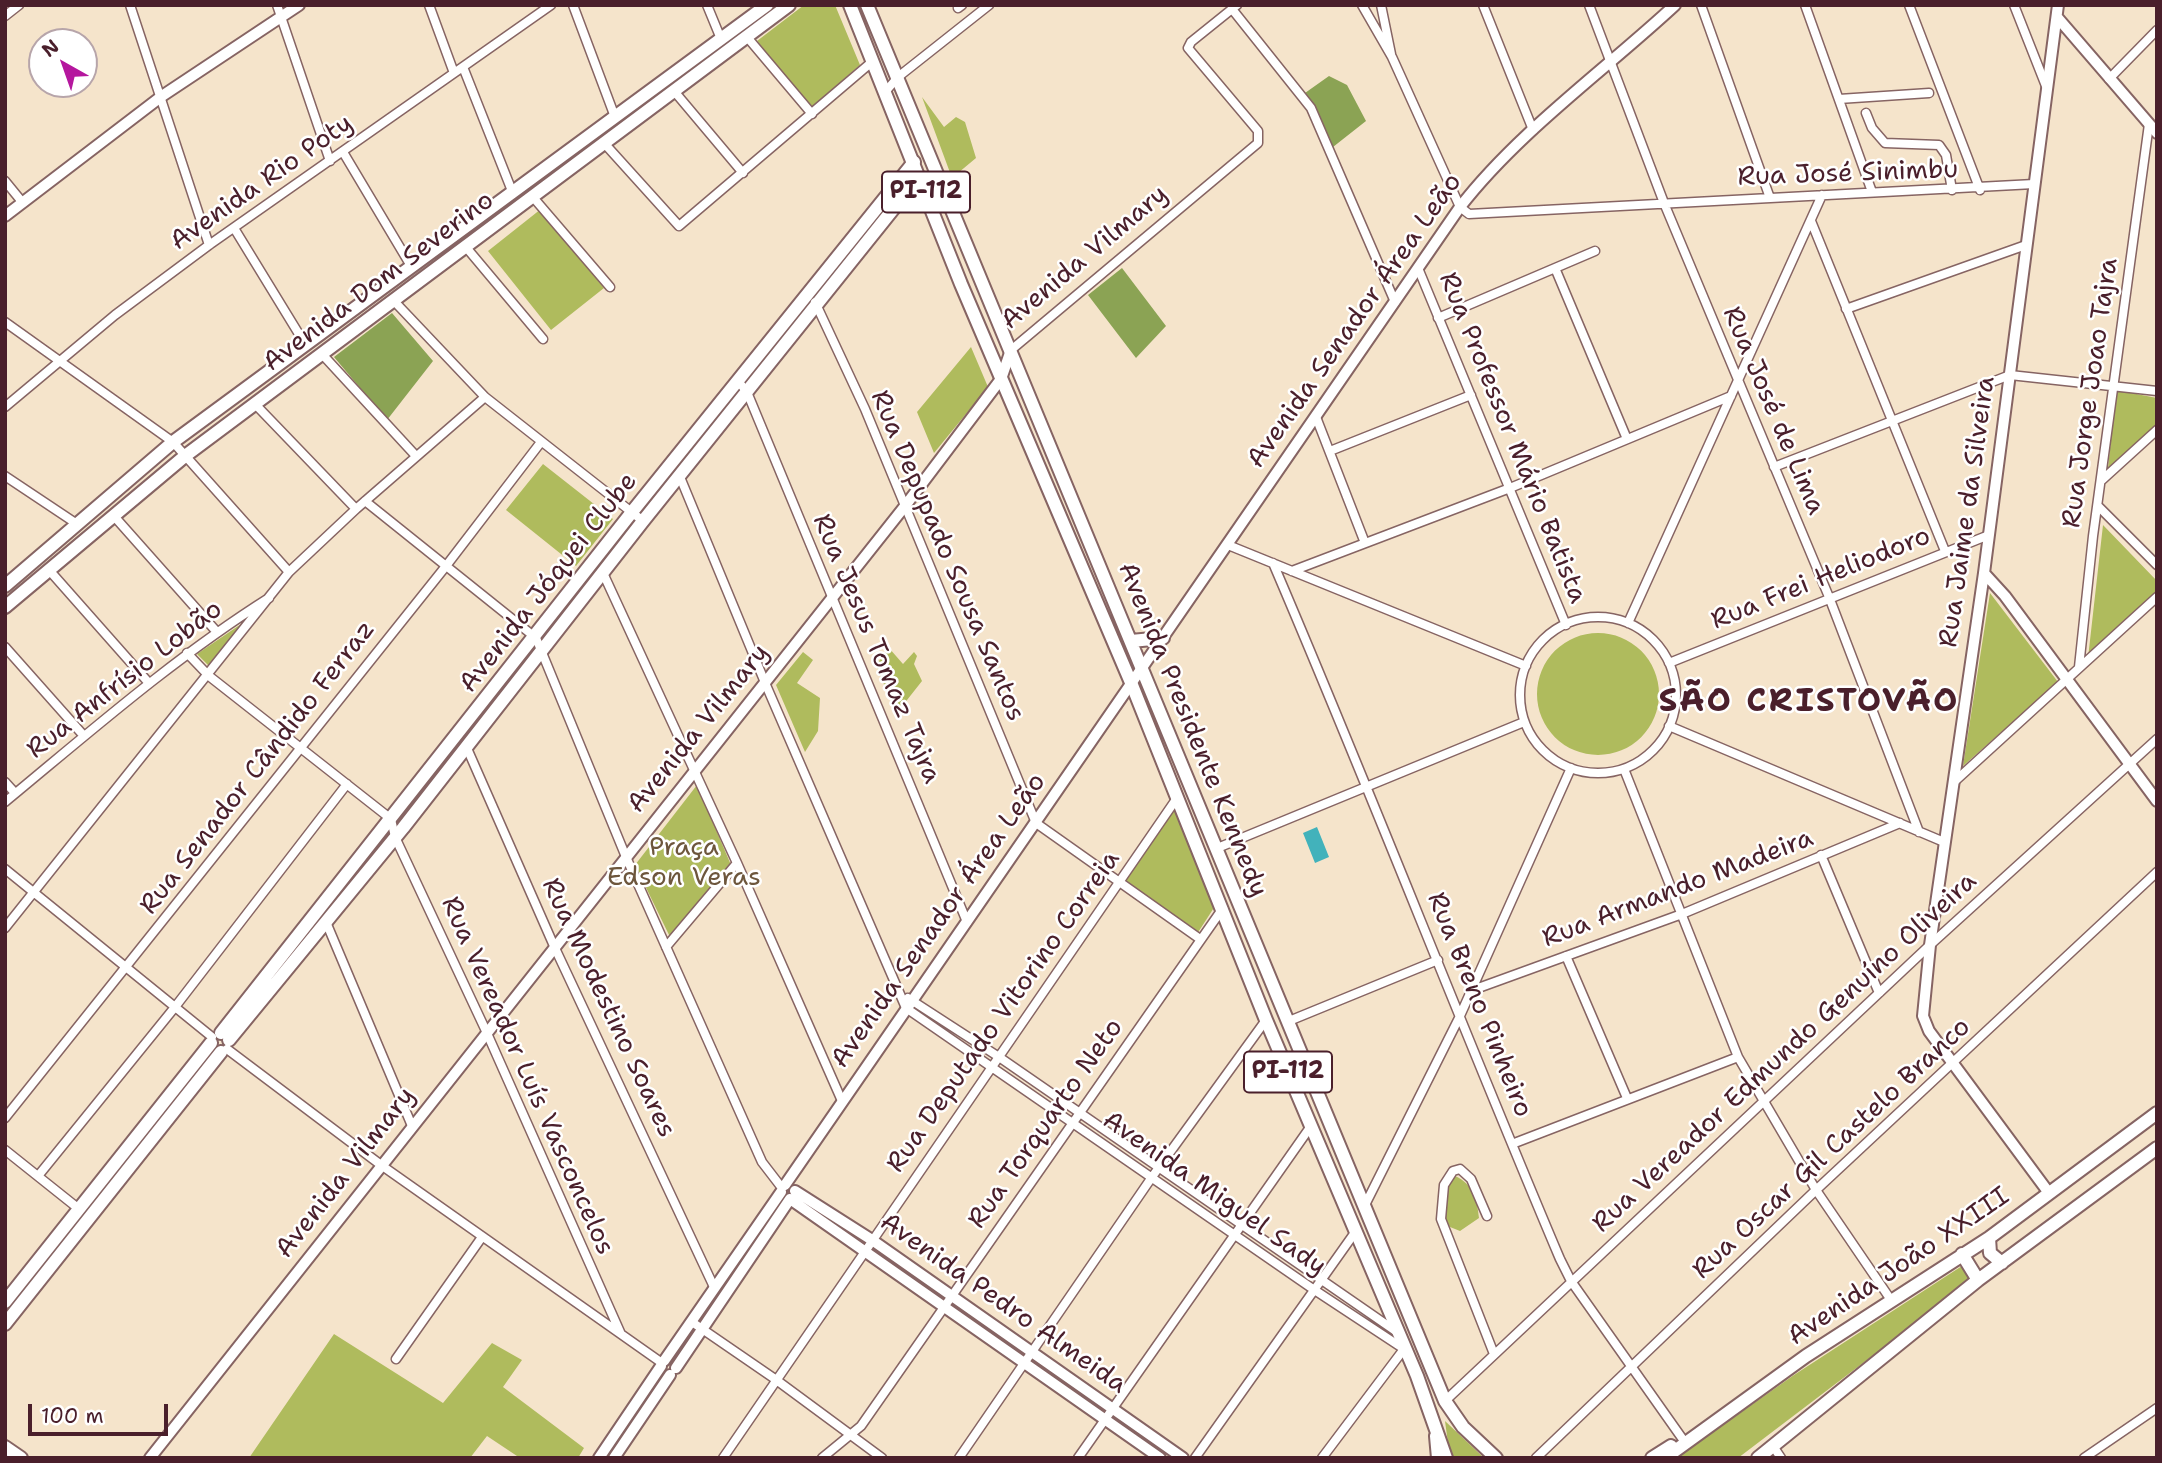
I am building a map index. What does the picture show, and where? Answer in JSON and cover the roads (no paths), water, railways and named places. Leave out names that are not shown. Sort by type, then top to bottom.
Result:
[{"type":"main road","name":"Avenida Dom Severino","points":[[5,586],[173,442],[768,5]]},
{"type":"main road","name":"Avenida Dom Severino","points":[[5,607],[185,456],[254,403],[789,5]]},
{"type":"main road","name":"Avenida Presidente Kennedy","points":[[850,5],[1001,379],[1132,685],[1266,1020],[1400,1334],[1446,1458]]},
{"type":"main road","name":"Avenida Presidente Kennedy","points":[[867,5],[1445,1401],[1453,1416],[1496,1458]]},
{"type":"main road","name":"Avenida Jóquei Clube","points":[[5,1324],[90,1219],[220,1042],[391,819],[536,638],[632,512],[914,162]]},
{"type":"main road","name":"Avenida Jóquei Clube","points":[[5,1302],[79,1209],[220,1042],[326,922],[906,193],[923,183]]},
{"type":"main road","points":[[1131,641],[1163,638]]},
{"type":"main road","name":"Avenida João XXIII","points":[[1665,1458],[1684,1441],[1891,1300],[1989,1238],[2157,1113]]},
{"type":"main road","name":"Avenida João XXIII","points":[[1758,1458],[1978,1280],[2157,1148]]},
{"type":"main road","points":[[79,1209],[90,1219]]},
{"type":"main road","points":[[1989,1238],[1990,1253],[2002,1263]]},
{"type":"main road","points":[[1962,1254],[1978,1280]]},
{"type":"main road","points":[[1653,1458],[1684,1441]]},
{"type":"main road","points":[[5,1447],[21,1458]]},
{"type":"main road","points":[[1483,1447],[1510,1458]]},
{"type":"street","points":[[5,16],[19,5]]},
{"type":"street","points":[[130,5],[209,245]]},
{"type":"street","points":[[277,5],[330,161]]},
{"type":"street","points":[[5,216],[162,96],[299,5]]},
{"type":"street","points":[[429,5],[454,73]]},
{"type":"street","name":"Avenida Rio Poty","points":[[5,407],[59,360],[209,245],[463,67],[539,9],[551,5]]},
{"type":"street","points":[[573,5],[615,117]]},
{"type":"street","points":[[707,5],[721,39]]},
{"type":"street","points":[[886,91],[898,77],[989,5]]},
{"type":"street","points":[[1362,5],[1392,57],[1460,207]]},
{"type":"street","points":[[1381,5],[1392,57]]},
{"type":"street","points":[[1483,5],[1533,130]]},
{"type":"street","name":"Rua José de Lima","points":[[1589,5],[1737,384],[1829,597],[1919,832]]},
{"type":"street","name":"Avenida Senador Área Leão","points":[[599,1458],[662,1363],[697,1325],[787,1191],[907,1001],[967,922],[1036,823],[1460,207],[1478,183],[1533,130],[1611,65],[1675,5]]},
{"type":"street","points":[[1701,5],[1770,198]]},
{"type":"street","points":[[1805,5],[1872,192]]},
{"type":"street","points":[[1909,5],[1980,190]]},
{"type":"street","points":[[2014,5],[2046,86]]},
{"type":"street","name":"Rua Jaime da Silveira","points":[[2049,1193],[1924,1021],[1930,945],[1984,573],[2058,5]]},
{"type":"street","points":[[1235,7],[1311,108],[1395,302]]},
{"type":"street","name":"Avenida Vilmary","points":[[150,1458],[486,1031],[766,685],[1001,379],[1011,350],[1256,145],[1258,131],[1190,52],[1191,42],[1235,7]]},
{"type":"street","points":[[2057,17],[2153,128]]},
{"type":"street","points":[[2109,79],[2157,30]]},
{"type":"street","points":[[747,37],[812,114]]},
{"type":"street","points":[[604,143],[679,226],[873,61]]},
{"type":"street","points":[[463,67],[512,191]]},
{"type":"street","points":[[674,91],[743,173]]},
{"type":"street","points":[[1839,99],[1929,93]]},
{"type":"street","points":[[1866,113],[1872,128],[1885,143],[1939,145],[1945,155],[1952,190]]},
{"type":"street","name":"Rua Jorge Joao Tajra","points":[[2079,667],[2113,386],[2153,128]]},
{"type":"street","points":[[343,152],[411,266]]},
{"type":"street","points":[[5,181],[23,202]]},
{"type":"street","name":"Rua José Sinimbu","points":[[1460,207],[1469,214],[1872,192],[1980,190],[2034,184]]},
{"type":"street","points":[[1628,623],[1822,195]]},
{"type":"street","points":[[532,196],[610,287]]},
{"type":"street","points":[[1811,221],[1945,551]]},
{"type":"street","points":[[234,228],[305,344]]},
{"type":"street","points":[[465,246],[543,339]]},
{"type":"street","points":[[1846,309],[2026,246]]},
{"type":"street","points":[[1438,318],[1595,251]]},
{"type":"street","name":"Rua Professor Mário Batista","points":[[1418,268],[1566,625]]},
{"type":"street","points":[[1555,268],[1627,439]]},
{"type":"street","name":"Rua Depupado Sousa Santos","points":[[810,292],[865,409],[1036,823]]},
{"type":"street","points":[[393,300],[485,397],[643,521]]},
{"type":"street","points":[[5,322],[173,442],[289,572]]},
{"type":"street","points":[[321,353],[416,456]]},
{"type":"street","points":[[1774,467],[2010,375],[2157,391]]},
{"type":"street","name":"Rua Jesus Tomaz Tajra","points":[[738,381],[747,392],[967,922]]},
{"type":"street","points":[[1331,451],[1471,395]]},
{"type":"street","points":[[1292,572],[1510,488],[1731,396]]},
{"type":"street","points":[[5,928],[209,676],[289,572],[356,509],[485,397]]},
{"type":"street","points":[[254,403],[356,509]]},
{"type":"street","points":[[1316,417],[1365,543]]},
{"type":"street","points":[[2101,480],[2157,430]]},
{"type":"street","name":"Rua Senador Cândido Ferraz","points":[[5,1118],[446,566],[541,442]]},
{"type":"street","points":[[5,476],[76,524]]},
{"type":"street","points":[[680,477],[766,685],[907,1001]]},
{"type":"street","points":[[365,501],[536,638]]},
{"type":"street","points":[[2098,506],[2157,565]]},
{"type":"street","points":[[113,515],[216,631]]},
{"type":"street","name":"Rua Frei Heliodoro","points":[[1670,663],[1989,535]]},
{"type":"street","points":[[1228,545],[1526,666]]},
{"type":"street","name":"Rua Breno Pinheiro","points":[[1273,563],[1369,787],[1459,1018],[1571,1281],[1684,1441]]},
{"type":"street","points":[[49,570],[148,682]]},
{"type":"street","points":[[603,573],[695,770],[842,1101]]},
{"type":"street","points":[[1984,573],[2157,801]]},
{"type":"street","name":"Rua Anfrísio Lobão","points":[[5,802],[148,682],[216,631],[274,594]]},
{"type":"street","points":[[1954,782],[2157,597]]},
{"type":"street","points":[[1592,617],[1628,623],[1658,644],[1670,663],[1676,698],[1669,726],[1662,739],[1646,757],[1624,769],[1597,773],[1571,768],[1549,756],[1524,722],[1520,696],[1526,666],[1540,643],[1566,625],[1592,617]]},
{"type":"street","name":"Avenida Pedro Almeida","points":[[536,638],[626,857],[762,1163],[787,1191],[948,1300],[1031,1352],[1183,1458]]},
{"type":"street","points":[[5,647],[84,736]]},
{"type":"street","points":[[187,653],[209,676],[391,819]]},
{"type":"street","points":[[1215,849],[1524,722]]},
{"type":"street","points":[[1669,726],[1944,842]]},
{"type":"street","name":"Rua Vereador Edmundo Genuíno Oliveira","points":[[1445,1401],[1930,945],[2157,739]]},
{"type":"street","name":"Rua Modestino Soares","points":[[467,746],[554,946],[714,1287]]},
{"type":"street","points":[[1364,1208],[1459,1018],[1571,768]]},
{"type":"street","points":[[1624,769],[1738,1056],[1816,1190],[1891,1300]]},
{"type":"street","points":[[5,782],[15,793]]},
{"type":"street","points":[[38,1176],[175,1007],[347,784]]},
{"type":"street","name":"Rua Deputado Vitorino Correia","points":[[723,1458],[1177,798]]},
{"type":"street","name":"Rua Vereador Luís Vasconcelos","points":[[391,819],[395,837],[486,1031],[620,1332]]},
{"type":"street","points":[[1036,823],[1200,939]]},
{"type":"street","name":"Rua Armando Madeira","points":[[1470,991],[1682,914],[1900,823]]},
{"type":"street","points":[[1821,855],[1879,993]]},
{"type":"street","points":[[666,947],[737,863]]},
{"type":"street","points":[[5,869],[175,1007],[381,1165],[620,1332],[662,1363],[663,1373],[673,1372]]},
{"type":"street","name":"Rua Oscar Gil Castelo Branco","points":[[1536,1458],[1816,1190],[2157,872]]},
{"type":"street","name":"Rua Torquarto Neto","points":[[822,1458],[851,1436],[1223,908]]},
{"type":"street","points":[[326,922],[412,1126]]},
{"type":"street","points":[[1566,956],[1627,1098]]},
{"type":"street","points":[[1289,1021],[1438,960]]},
{"type":"street","name":"Avenida Miguel Sady","points":[[907,1001],[999,1057],[1400,1334]]},
{"type":"street","name":"Avenida Miguel Sady","points":[[907,1001],[991,1068],[1405,1349]]},
{"type":"street","points":[[959,1458],[1158,1168],[1266,1020]]},
{"type":"street","points":[[1513,1144],[1738,1056]]},
{"type":"street","points":[[1078,1458],[1311,1126]]},
{"type":"street","points":[[5,1150],[79,1209]]},
{"type":"street","points":[[1487,1216],[1469,1176],[1460,1168],[1453,1171],[1441,1194],[1441,1219],[1494,1354]]},
{"type":"street","name":"Avenida Senador Área Leão","points":[[614,1458],[673,1372],[714,1287],[787,1191]]},
{"type":"street","points":[[1195,1458],[1356,1231]]},
{"type":"street","points":[[396,1359],[482,1237]]},
{"type":"street","name":"Avenida Pedro Almeida","points":[[948,1300],[1025,1362],[1160,1458]]},
{"type":"street","points":[[697,1325],[882,1458]]},
{"type":"street","points":[[1322,1458],[1405,1349]]},
{"type":"street","points":[[2084,1458],[2157,1408]]},
{"type":"street","points":[[1433,1419],[1437,1458]]},
{"type":"street","points":[[1773,1447],[1781,1458]]},
{"type":"water","points":[[1317,827],[1329,857],[1315,863],[1303,833]]},
{"type":"district","name":"SÃO CRISTOVÃO","points":[[1809,702]]},
{"type":"park label","name":"Praça Edson Veras","points":[[684,863]]}]
